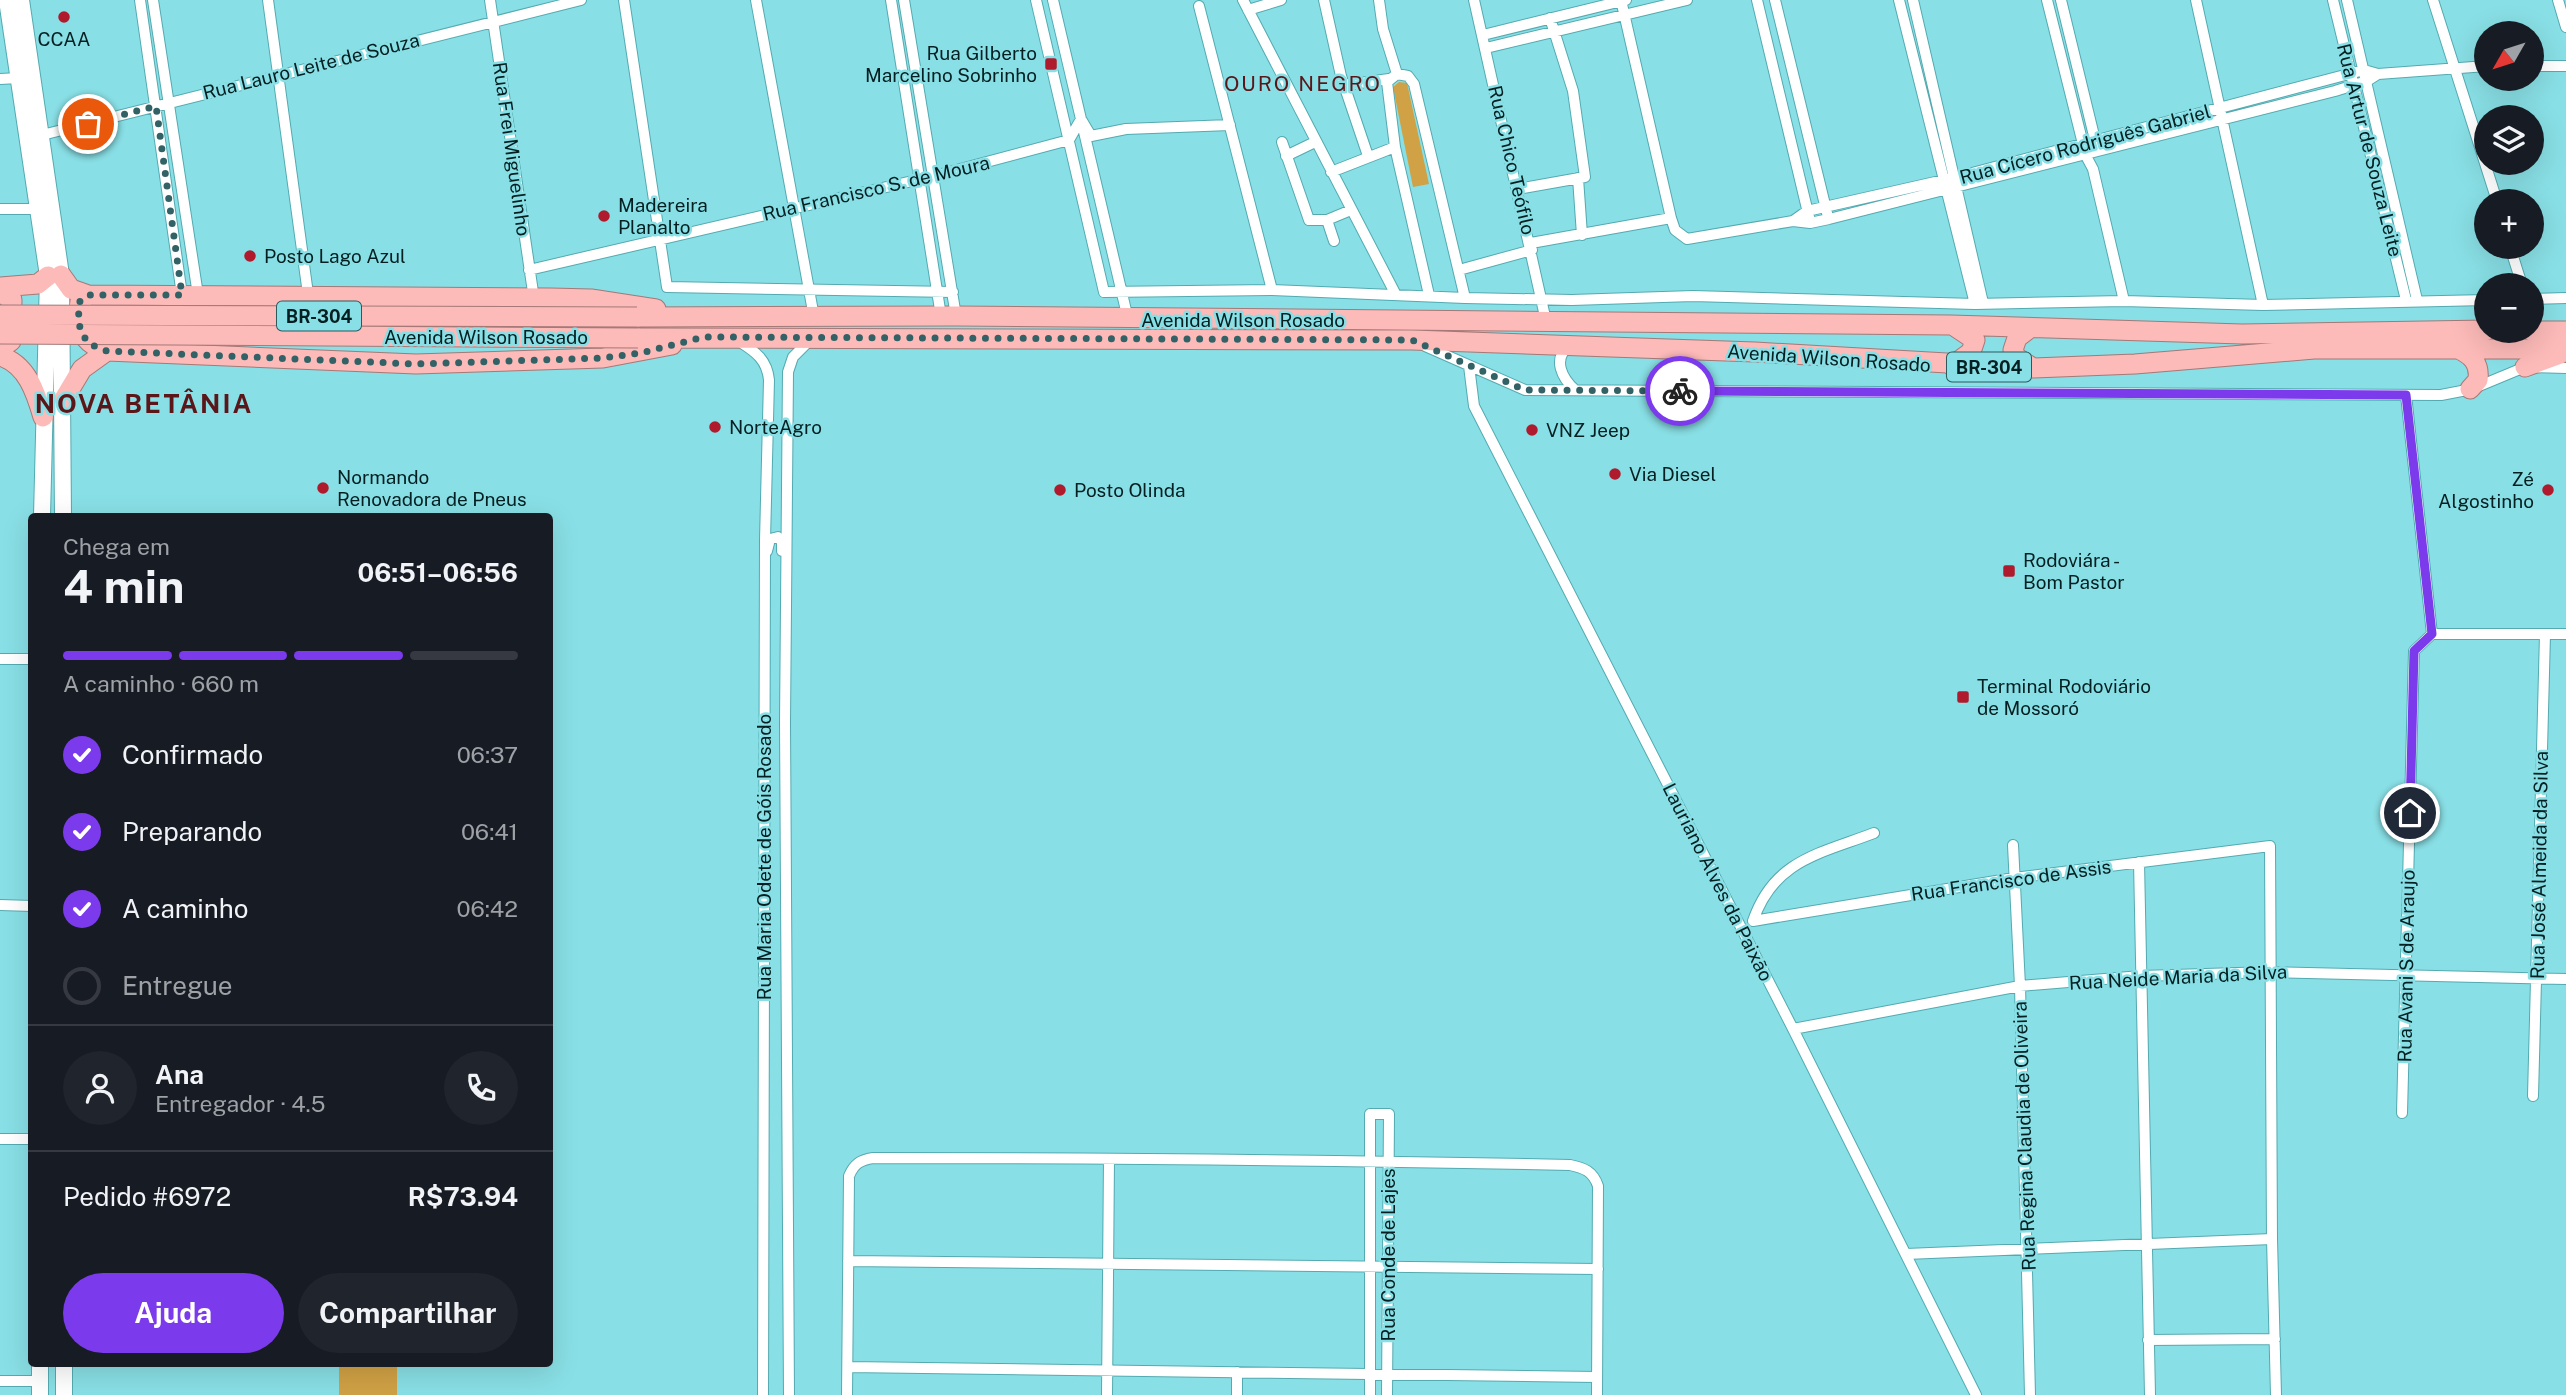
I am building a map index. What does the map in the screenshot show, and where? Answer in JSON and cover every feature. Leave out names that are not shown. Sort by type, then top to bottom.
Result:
[{"type":"highway","points":[[0,287],[38,284],[54,275],[71,289],[89,295],[308,294],[591,299],[703,327]]},
{"type":"highway","points":[[0,292],[12,300],[14,330],[11,341],[0,349]]},
{"type":"highway","points":[[89,295],[80,301],[80,332],[89,344],[107,351],[416,364],[603,358],[641,353],[703,327]]},
{"type":"highway","name":"Avenida Wilson Rosado","points":[[0,315],[637,317],[703,327],[813,327],[1571,344],[1755,352],[1952,366],[2034,368],[2135,364],[2314,349],[2456,348],[2566,351]]},
{"type":"highway","name":"Avenida Wilson Rosado","points":[[0,334],[638,338],[703,327],[732,337],[813,327],[949,316],[1951,325],[2242,334],[2474,330]]},
{"type":"highway","points":[[1951,325],[1975,340],[1971,352],[1952,366]]},
{"type":"highway","points":[[2030,328],[2017,338],[2013,350],[2021,363],[2034,368]]},
{"type":"highway","points":[[2544,331],[2566,331]]},
{"type":"highway","points":[[2456,348],[2469,354],[2477,366],[2478,380],[2470,389]]},
{"type":"highway","points":[[64,399],[82,369],[107,351]]},
{"type":"highway","points":[[2525,367],[2566,351]]},
{"type":"highway","points":[[0,356],[21,369],[36,390],[43,417]]},
{"type":"main road","points":[[7,0],[40,209],[54,275],[43,417],[42,513]]},
{"type":"main road","points":[[21,0],[42,135],[54,275],[64,399],[63,513]]},
{"type":"main road","points":[[40,1367],[40,1388]]},
{"type":"main road","points":[[64,1367],[64,1395]]},
{"type":"street","points":[[140,0],[190,295]]},
{"type":"street","points":[[153,0],[190,295]]},
{"type":"street","points":[[268,0],[308,294]]},
{"type":"street","name":"Rua Frei Miguelinho","points":[[490,0],[534,299]]},
{"type":"street","name":"Rua Lauro Leite de Souza","points":[[42,135],[581,0]]},
{"type":"street","points":[[624,0],[667,287],[953,292]]},
{"type":"street","points":[[756,0],[813,327]]},
{"type":"street","points":[[891,0],[939,292],[949,316]]},
{"type":"street","points":[[904,0],[953,292],[949,316]]},
{"type":"street","points":[[1036,0],[1104,292],[1272,290],[1542,300],[1693,296],[1979,303],[2124,301],[2263,305],[2474,300]]},
{"type":"street","points":[[1053,0],[1128,319]]},
{"type":"street","points":[[1281,0],[1245,5],[1395,293]]},
{"type":"street","points":[[1324,0],[1345,85],[1368,156]]},
{"type":"street","points":[[1379,0],[1393,77],[1387,94],[1395,147],[1429,295]]},
{"type":"street","name":"Rua Chico Teófilo","points":[[1475,0],[1532,247],[1546,321]]},
{"type":"street","points":[[1459,270],[1532,247],[1671,218],[1623,0],[1483,35]]},
{"type":"street","points":[[1486,48],[1687,0]]},
{"type":"street","points":[[1757,0],[1810,223]]},
{"type":"street","points":[[1775,0],[1829,219]]},
{"type":"street","points":[[1899,0],[1979,303]]},
{"type":"street","points":[[1913,0],[1949,184]]},
{"type":"street","points":[[2047,0],[2082,143],[2093,169],[2124,301]]},
{"type":"street","points":[[2061,0],[2098,152],[2093,169]]},
{"type":"street","points":[[2196,0],[2263,305]]},
{"type":"street","name":"Rua Artur de Souza Leite","points":[[2333,0],[2412,300]]},
{"type":"street","name":"Rua Artur de Souza Leite","points":[[2347,0],[2366,76],[2412,300]]},
{"type":"street","points":[[2433,0],[2493,189]]},
{"type":"street","points":[[2558,0],[2566,27]]},
{"type":"street","points":[[1199,6],[1272,290]]},
{"type":"street","points":[[1518,188],[1585,177],[1573,91],[1550,18]]},
{"type":"street","points":[[1906,30],[1919,27]]},
{"type":"street","points":[[2366,76],[2474,66]]},
{"type":"street","points":[[2544,66],[2566,66]]},
{"type":"street","points":[[1345,85],[1408,76],[1414,84],[1465,298]]},
{"type":"street","name":"Rua Cícero Rodriguês Gabriel","points":[[1671,218],[1675,230],[1687,239],[1793,221],[1810,223],[2082,143],[2222,113],[2366,76]]},
{"type":"street","points":[[0,79],[19,78]]},
{"type":"street","name":"Rua Cícero Rodriguês Gabriel","points":[[1793,221],[1807,211],[1825,207],[2086,156],[2222,113]]},
{"type":"street","points":[[1069,140],[1081,119]]},
{"type":"street","points":[[1081,119],[1091,136],[1126,129],[1230,125]]},
{"type":"street","name":"Rua Francisco S. de Moura","points":[[529,270],[934,176],[1069,140]]},
{"type":"street","points":[[1282,142],[1306,216],[1313,222],[1328,220],[1351,210]]},
{"type":"street","points":[[1286,156],[1315,142]]},
{"type":"street","points":[[1331,172],[1395,147]]},
{"type":"street","points":[[1578,178],[1582,235]]},
{"type":"street","points":[[0,209],[40,209]]},
{"type":"street","points":[[1328,220],[1334,241]]},
{"type":"street","points":[[2544,299],[2566,298]]},
{"type":"street","name":"Rua Maria Odete de Góis Rosado","points":[[789,1395],[785,723],[788,373],[793,357],[813,327]]},
{"type":"street","name":"Rua Maria Odete de Góis Rosado","points":[[732,337],[758,354],[768,373],[764,690],[763,1395]]},
{"type":"street","points":[[1412,340],[1525,390],[2441,395],[2470,389],[2525,367],[2566,368]]},
{"type":"street","points":[[1571,344],[1562,351],[1559,360],[1567,382],[1575,390]]},
{"type":"street","name":"Lauriano Alves da Paixão","points":[[1469,366],[1474,406],[1794,1029],[1976,1395]]},
{"type":"street","points":[[2406,395],[2432,634],[2566,634]]},
{"type":"street","points":[[765,566],[770,539],[781,539],[787,620]]},
{"type":"street","name":"Rua Avani S de Araujo","points":[[2402,1113],[2414,651],[2432,634]]},
{"type":"street","name":"Rua José Almeida da Silva","points":[[2533,1096],[2545,634]]},
{"type":"street","points":[[0,659],[28,659]]},
{"type":"street","points":[[764,690],[770,749],[779,748],[785,723]]},
{"type":"street","name":"Rua Francisco de Assis","points":[[1874,832],[1807,858],[1779,875],[1761,897],[1753,921],[2014,878],[2270,846],[2270,972]]},
{"type":"street","name":"Rua Regina Claudia de Oliveira","points":[[2012,845],[2020,986],[2030,1395]]},
{"type":"street","points":[[2139,862],[2150,1395]]},
{"type":"street","points":[[0,905],[28,906]]},
{"type":"street","points":[[2270,972],[2276,1395]]},
{"type":"street","name":"Rua Neide Maria da Silva","points":[[1794,1029],[2020,986],[2141,976],[2270,972],[2566,979]]},
{"type":"street","name":"Rua Conde de Lajes","points":[[1370,1395],[1370,1114],[1389,1114],[1387,1395]]},
{"type":"street","points":[[0,1139],[28,1139]]},
{"type":"street","points":[[1107,1395],[1109,1159]]},
{"type":"street","points":[[847,1395],[849,1176],[852,1168],[863,1160],[1109,1159],[1370,1160],[1570,1165],[1585,1169],[1595,1177],[1598,1186],[1597,1395]]},
{"type":"street","points":[[1906,1254],[2272,1239]]},
{"type":"street","points":[[848,1261],[1598,1269]]},
{"type":"street","points":[[2148,1340],[2275,1339]]},
{"type":"street","points":[[848,1367],[1597,1377]]},
{"type":"street","points":[[1237,1372],[1237,1395]]},
{"type":"street","points":[[0,1381],[40,1388]]},
{"type":"shaded area","points":[[1399,82],[1407,83],[1429,184],[1413,187],[1393,87]]},
{"type":"shaded area","points":[[339,1367],[397,1367],[397,1395],[339,1395]]},
{"type":"way so far","points":[[88,124],[156,106],[182,295],[89,295],[80,301],[80,332],[89,344],[107,351],[416,364],[603,358],[641,353],[704,337],[1412,340],[1513,387],[1525,390],[1680,391]]},
{"type":"place","name":"CCAA","points":[[64,17]]},
{"type":"place","name":"Rua Gilberto Marcelino Sobrinho","points":[[1051,64]]},
{"type":"place","name":"Madereira Planalto","points":[[604,216]]},
{"type":"place","name":"Posto Lago Azul","points":[[250,256]]},
{"type":"place","name":"NorteAgro","points":[[715,427]]},
{"type":"place","name":"VNZ Jeep","points":[[1532,430]]},
{"type":"place","name":"Via Diesel","points":[[1615,474]]},
{"type":"place","name":"Normando Renovadora de Pneus","points":[[323,488]]},
{"type":"place","name":"Posto Olinda","points":[[1060,490]]},
{"type":"place","name":"Zé Algostinho","points":[[2548,490]]},
{"type":"place","name":"Rodoviára - Bom Pastor","points":[[2009,571]]},
{"type":"place","name":"Terminal Rodoviário de Mossoró","points":[[1963,697]]},
{"type":"district","name":"OURO NEGRO","points":[[1303,83]]},
{"type":"district","name":"NOVA BETÂNIA","points":[[144,403]]},
{"type":"route","points":[[1680,391],[2406,395],[2432,634],[2414,651],[2410,813]]}]
